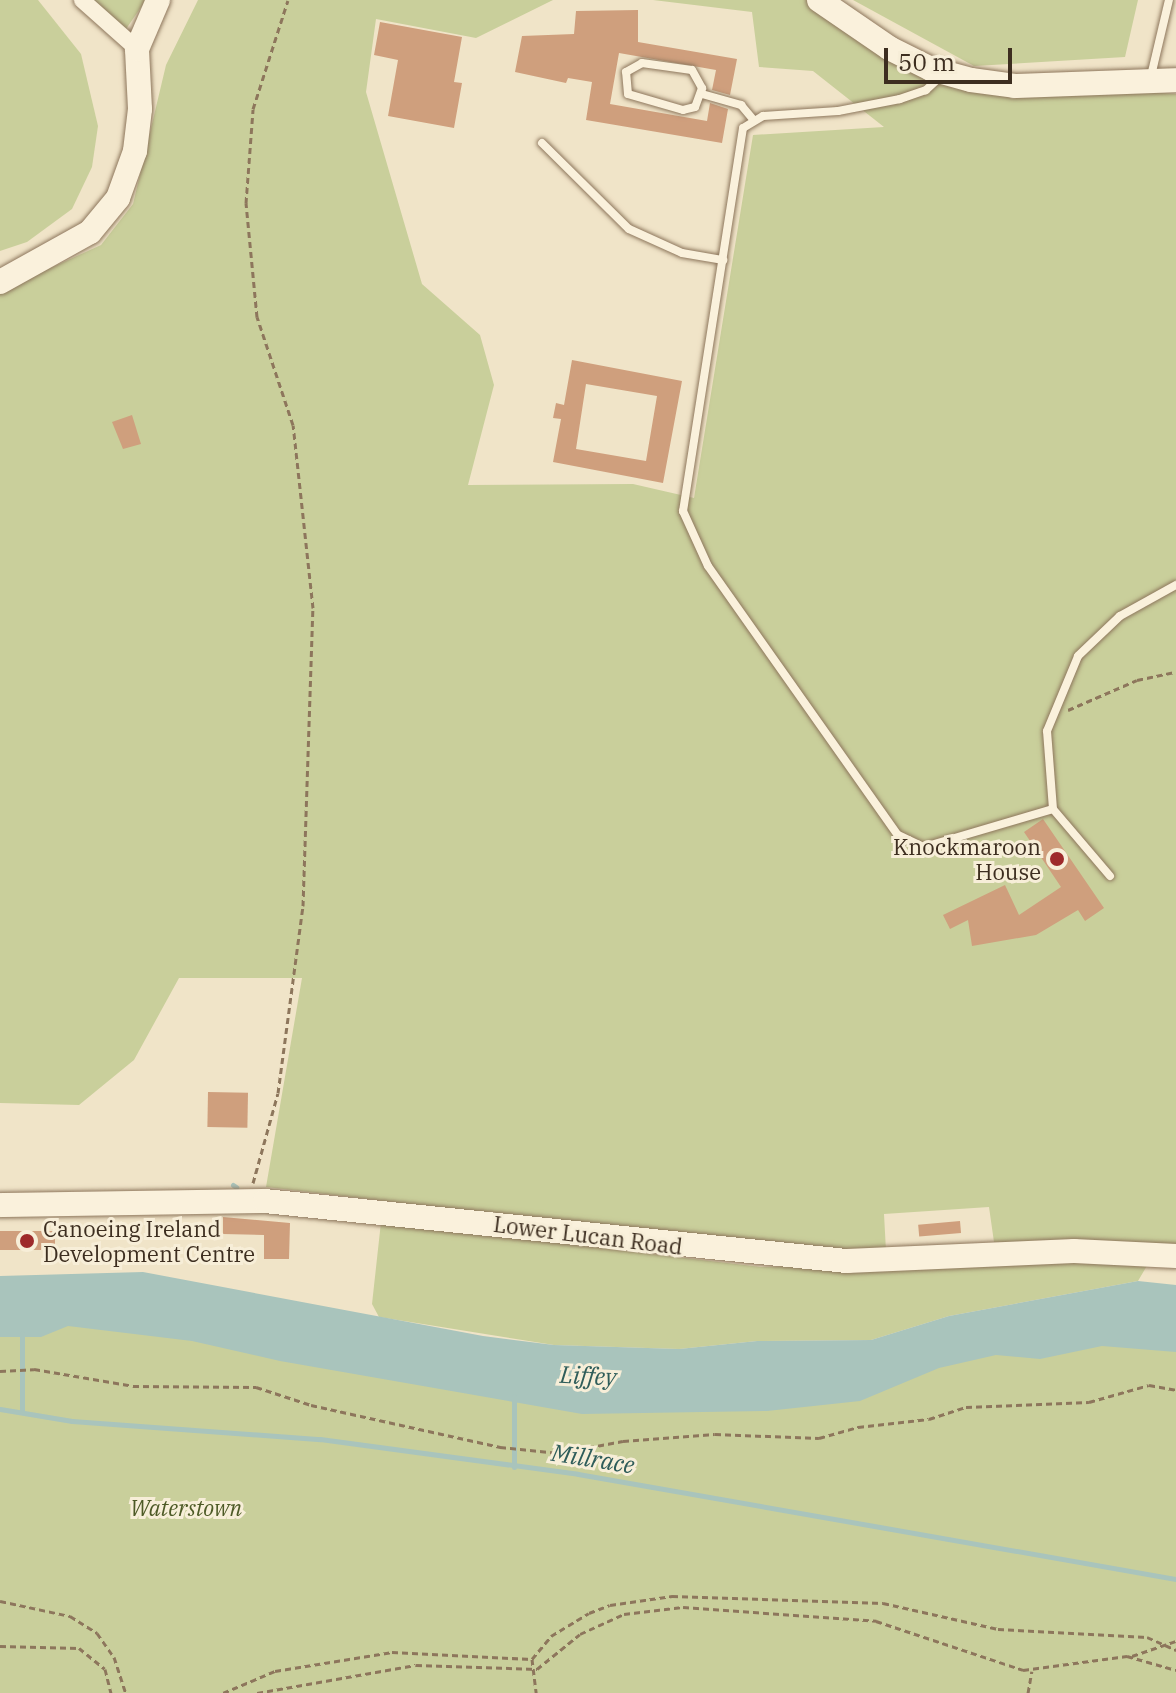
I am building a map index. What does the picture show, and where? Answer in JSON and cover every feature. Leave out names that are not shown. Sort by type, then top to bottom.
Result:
[{"type":"street","points":[[82,0],[137,49]]},
{"type":"street","points":[[0,282],[90,232],[118,198],[135,151],[140,109],[137,49],[158,0]]},
{"type":"street","points":[[819,0],[889,48],[944,72],[1015,86],[1151,77],[1176,80]]},
{"type":"street","name":"Lower Lucan Road","points":[[0,1205],[247,1201],[847,1261],[1074,1251],[1176,1256]]},
{"type":"lane","points":[[1151,77],[1169,0]]},
{"type":"lane","points":[[642,63],[692,70],[702,94],[695,107],[683,110],[639,100],[628,94],[626,72],[642,63]]},
{"type":"lane","points":[[944,72],[937,84],[900,99],[752,118],[743,128],[736,151],[723,260],[683,497],[694,544],[898,835],[911,846],[949,842],[1053,809]]},
{"type":"lane","points":[[702,94],[741,105],[752,118]]},
{"type":"lane","points":[[542,143],[629,229],[682,253],[723,260]]},
{"type":"lane","points":[[1110,876],[1053,809],[1047,731],[1078,656],[1120,616],[1176,585]]},
{"type":"path","points":[[247,1201],[278,1093],[303,906],[313,608],[293,425],[257,317],[246,203],[253,109],[288,0]]},
{"type":"path","points":[[1056,706],[1070,711],[1137,680],[1176,672]]},
{"type":"path","points":[[0,1371],[34,1369],[133,1386],[256,1387],[311,1405],[529,1452],[715,1434],[819,1438],[858,1427],[929,1419],[966,1407],[1089,1402],[1149,1385],[1176,1390]]},
{"type":"path","points":[[532,1659],[551,1636],[589,1613],[610,1605],[672,1596],[883,1603],[998,1629],[1176,1641]]},
{"type":"path","points":[[0,1601],[70,1616],[97,1633],[114,1657],[126,1693]]},
{"type":"path","points":[[257,1693],[416,1665],[537,1669],[580,1634],[624,1614],[683,1607],[876,1621],[984,1660],[1032,1671],[1083,1658],[1131,1656],[1176,1670]]},
{"type":"path","points":[[1162,1642],[1176,1650]]},
{"type":"path","points":[[1131,1656],[1162,1642]]},
{"type":"path","points":[[0,1646],[79,1648],[105,1669],[111,1693]]},
{"type":"path","points":[[223,1693],[275,1671],[392,1652],[532,1659]]},
{"type":"path","points":[[532,1659],[537,1669],[536,1693]]},
{"type":"path","points":[[1028,1693],[1032,1671]]},
{"type":"green space","points":[[0,0],[38,0],[81,54],[98,126],[92,167],[72,209],[27,242],[0,251]]},
{"type":"green space","points":[[93,0],[146,0],[126,29]]},
{"type":"green space","points":[[198,0],[553,0],[476,38],[376,19],[366,92],[422,284],[480,335],[494,385],[468,485],[633,484],[694,498],[753,135],[884,127],[813,71],[759,67],[752,12],[653,0],[806,0],[930,75],[1176,94],[1176,1247],[994,1242],[989,1207],[884,1214],[886,1251],[765,1246],[266,1187],[302,978],[179,978],[134,1060],[79,1105],[0,1103],[0,291],[101,245],[133,204],[166,65]]},
{"type":"green space","points":[[853,0],[1138,0],[1125,57],[974,66]]},
{"type":"green space","points":[[381,1222],[761,1267],[1014,1261],[1148,1264],[1138,1281],[949,1316],[871,1340],[757,1341],[679,1349],[554,1345],[379,1317],[372,1304]]},
{"type":"green space","name":"Waterstown","points":[[0,1309],[514,1372],[1176,1324],[1176,1693],[0,1693]]},
{"type":"water","name":"Liffey","points":[[143,1272],[483,1336],[554,1345],[679,1349],[757,1341],[871,1340],[949,1316],[1138,1281],[1176,1285],[1176,1352],[1102,1346],[1040,1359],[996,1355],[939,1368],[860,1401],[767,1411],[582,1414],[280,1361],[192,1341],[68,1326],[41,1337],[0,1337],[0,1276]]},
{"type":"building","points":[[638,10],[638,42],[737,59],[730,95],[712,90],[716,70],[619,53],[610,104],[707,121],[710,103],[728,109],[722,143],[586,120],[592,82],[568,78],[566,83],[515,72],[522,36],[574,34],[576,11]]},
{"type":"building","points":[[380,22],[462,37],[454,82],[462,83],[454,128],[388,116],[398,60],[374,55]]},
{"type":"building","points":[[572,360],[682,381],[663,483],[553,462],[561,419],[553,418],[556,403],[564,405]],"holes":[[[586,384],[657,396],[646,461],[576,449]]]},
{"type":"building","points":[[132,415],[141,444],[123,449],[112,422]]},
{"type":"building","points":[[1043,819],[1104,908],[1085,921],[1078,910],[1036,935],[972,946],[968,920],[950,929],[943,915],[1005,885],[1019,915],[1061,887],[1024,832]]},
{"type":"building","points":[[208,1092],[248,1093],[247,1128],[207,1127]]},
{"type":"building","points":[[223,1217],[290,1223],[289,1259],[264,1259],[264,1235],[223,1234]]},
{"type":"building","points":[[960,1221],[961,1233],[919,1237],[918,1225]]},
{"type":"building","name":"Canoeing Ireland Development Centre","points":[[0,1231],[55,1231],[55,1250],[0,1250]]},
{"type":"waterway","points":[[22,1333],[22,1412]]},
{"type":"waterway","points":[[514,1396],[514,1467]]},
{"type":"waterway","name":"Millrace","points":[[0,1409],[72,1421],[320,1439],[578,1474],[1176,1579]]},
{"type":"place","name":"Knockmaroon House","points":[[1057,859]]},
{"type":"place","name":"Canoeing Ireland Development Centre","points":[[27,1241]]}]
